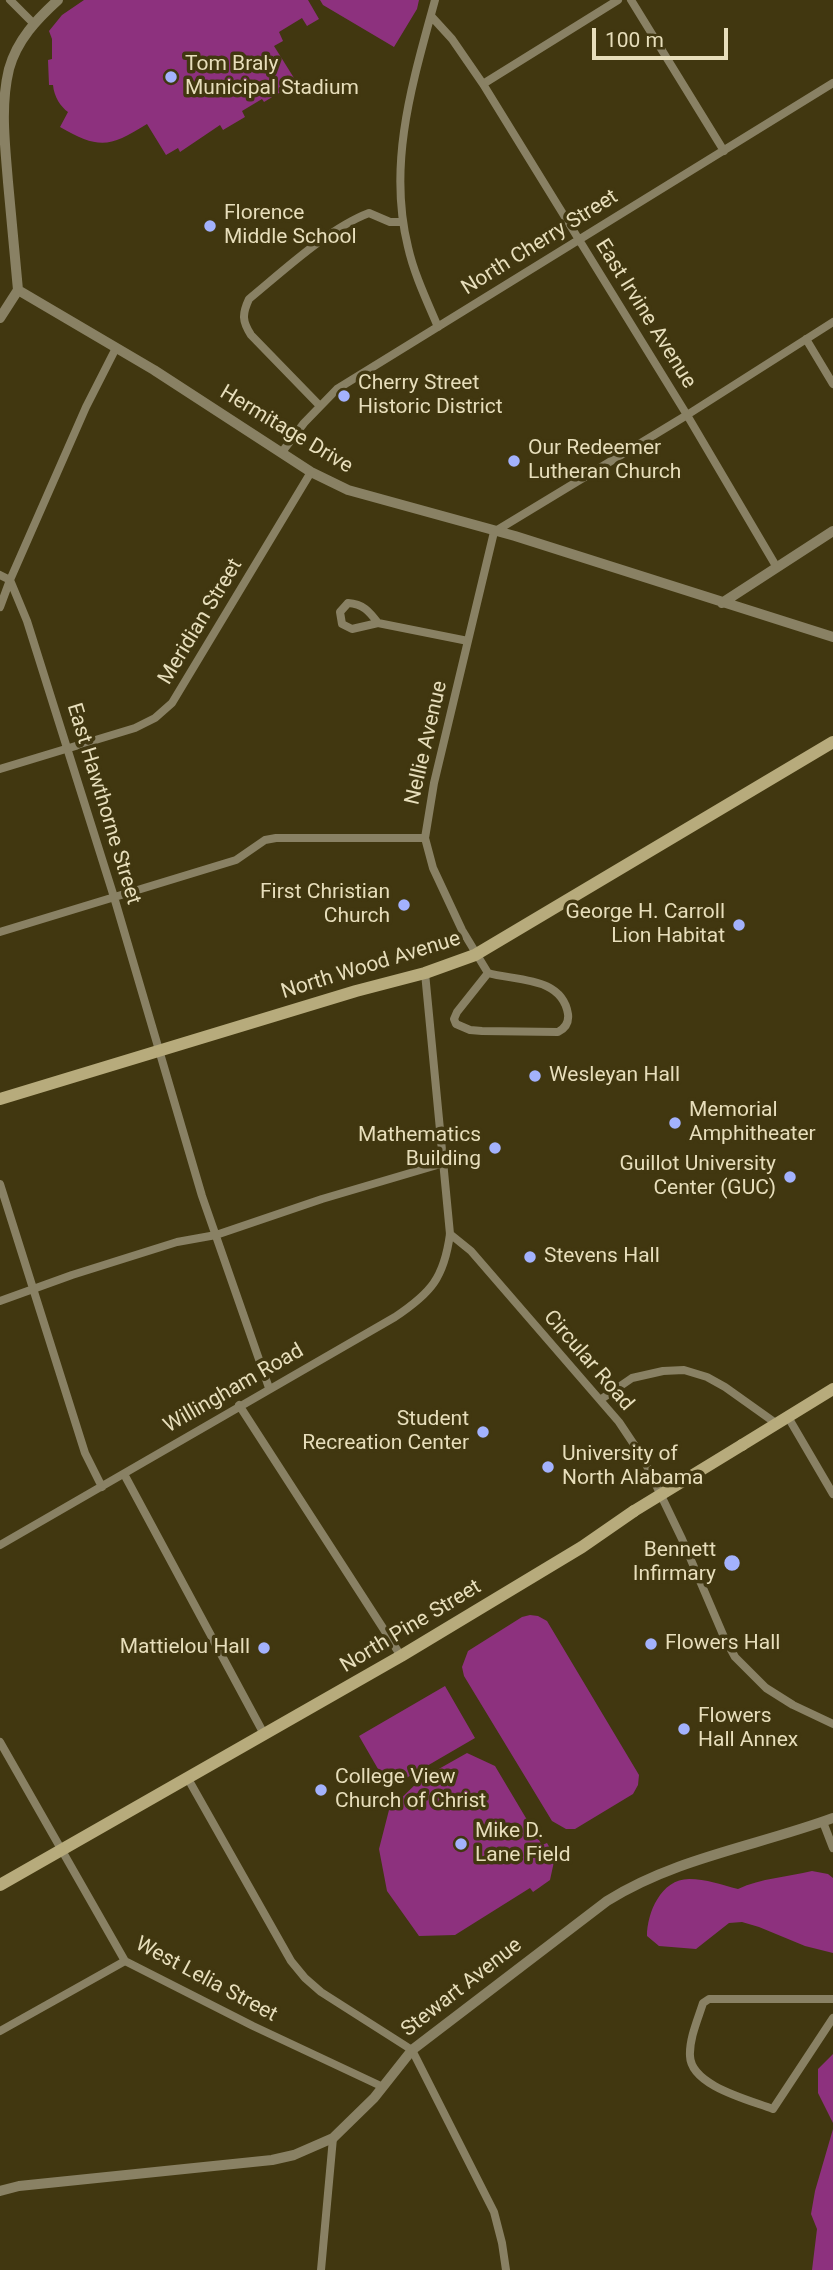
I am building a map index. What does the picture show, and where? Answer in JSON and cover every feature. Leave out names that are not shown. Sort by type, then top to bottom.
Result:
[{"type":"main road","name":"North Wood Avenue","points":[[0,1100],[356,991],[425,973],[475,955],[833,742]]},
{"type":"main road","name":"North Pine Street","points":[[0,1885],[401,1656],[582,1547],[634,1511],[833,1389]]},
{"type":"street","points":[[10,0],[33,23]]},
{"type":"street","points":[[0,318],[18,290],[2,130],[4,97],[10,67],[33,23],[58,0]]},
{"type":"street","points":[[435,0],[414,75],[402,136],[400,171],[403,222],[414,265],[438,327]]},
{"type":"street","points":[[483,84],[618,0]]},
{"type":"street","points":[[631,0],[724,151]]},
{"type":"street","name":"East Irvine Avenue","points":[[431,16],[452,39],[483,84],[687,415],[776,566]]},
{"type":"street","name":"North Cherry Street","points":[[282,452],[337,389],[833,83]]},
{"type":"street","points":[[320,406],[251,335],[244,324],[243,312],[246,305],[249,299],[299,259],[360,217],[369,213],[390,222],[403,222]]},
{"type":"street","name":"Hermitage Drive","points":[[18,290],[116,348],[312,472],[348,490],[515,536],[833,637]]},
{"type":"street","points":[[494,532],[687,415],[833,322]]},
{"type":"street","points":[[806,339],[833,384]]},
{"type":"street","points":[[0,607],[86,407],[116,348]]},
{"type":"street","name":"Meridian Street","points":[[0,769],[135,728],[155,718],[172,703],[312,472]]},
{"type":"street","points":[[722,603],[833,531]]},
{"type":"street","name":"Nellie Avenue","points":[[488,973],[475,955],[433,868],[425,838],[434,783],[494,532]]},
{"type":"street","points":[[0,575],[10,580]]},
{"type":"street","name":"East Hawthorne Street","points":[[10,580],[27,621],[114,897],[216,1235],[269,1388]]},
{"type":"street","points":[[378,623],[360,604],[348,603],[340,612],[342,624],[352,629],[378,623],[468,641]]},
{"type":"street","points":[[0,932],[236,860],[265,840],[425,838]]},
{"type":"street","points":[[425,973],[450,1234]]},
{"type":"street","points":[[488,973],[549,986],[558,993],[567,1009],[568,1018],[563,1029],[558,1032],[482,1031],[470,1030],[456,1024],[454,1019],[457,1012],[488,973]]},
{"type":"street","points":[[0,1301],[133,1255],[177,1242],[216,1235],[309,1203],[444,1163]]},
{"type":"street","points":[[0,1184],[85,1453],[102,1487]]},
{"type":"street","name":"Willingham Road","points":[[0,1545],[422,1299],[441,1273],[450,1234]]},
{"type":"street","name":"Circular Road","points":[[450,1234],[472,1252],[619,1422],[643,1458],[682,1539],[719,1628],[735,1657],[766,1688],[793,1705],[833,1724]]},
{"type":"street","points":[[600,1399],[632,1378],[663,1371],[684,1370],[707,1377],[783,1420],[833,1494]]},
{"type":"street","points":[[239,1405],[401,1656]]},
{"type":"street","points":[[124,1474],[264,1734]]},
{"type":"street","name":"West Lelia Street","points":[[0,1742],[125,1961],[253,2026],[383,2087]]},
{"type":"street","points":[[187,1777],[291,1961],[305,1978],[332,1999],[412,2050],[494,2211],[506,2270]]},
{"type":"street","points":[[828,1820],[833,1847]]},
{"type":"street","name":"Stewart Avenue","points":[[0,2191],[19,2186],[272,2160],[293,2155],[333,2138],[383,2087],[412,2050],[607,1901],[635,1884],[665,1871],[828,1820]]},
{"type":"street","points":[[0,2031],[125,1961]]},
{"type":"street","points":[[833,1999],[709,1999],[703,2003],[692,2041],[690,2056],[693,2067],[706,2082],[774,2109],[833,2018]]},
{"type":"street","points":[[321,2270],[333,2138]]},
{"type":"shaded area","name":"Tom Braly Municipal Stadium","points":[[84,0],[308,0],[319,19],[307,26],[302,18],[279,32],[283,41],[274,46],[294,78],[281,86],[284,90],[242,111],[245,117],[223,130],[220,125],[180,152],[178,148],[166,155],[147,124],[105,143],[85,139],[60,127],[68,112],[58,101],[53,85],[49,85],[48,60],[52,59],[52,39],[49,31],[62,15]]},
{"type":"shaded area","points":[[320,0],[419,0],[417,9],[394,47],[323,5]]},
{"type":"shaded area","points":[[530,1615],[547,1621],[639,1775],[633,1794],[575,1829],[566,1829],[552,1821],[464,1676],[462,1667],[468,1651],[522,1617]]},
{"type":"shaded area","points":[[445,1686],[475,1738],[389,1788],[359,1736]]},
{"type":"shaded area","name":"Mike D. Lane Field","points":[[467,1753],[495,1766],[542,1845],[547,1843],[555,1857],[550,1880],[533,1892],[530,1888],[455,1935],[419,1936],[387,1891],[379,1849],[389,1810],[421,1779]]},
{"type":"shaded area","points":[[812,1871],[828,1874],[833,1878],[833,1953],[805,1946],[742,1922],[729,1923],[696,1949],[659,1946],[647,1936],[650,1917],[658,1899],[663,1891],[679,1881],[702,1880],[738,1889],[765,1880]]},
{"type":"shaded area","points":[[833,2054],[833,2123],[818,2093],[818,2069]]},
{"type":"shaded area","points":[[833,2129],[833,2270],[812,2270],[817,2229],[811,2214]]},
{"type":"place","name":"Tom Braly Municipal Stadium","points":[[171,77]]},
{"type":"place","name":"Florence Middle School","points":[[210,226]]},
{"type":"place","name":"Cherry Street Historic District","points":[[344,396]]},
{"type":"place","name":"Our Redeemer Lutheran Church","points":[[514,461]]},
{"type":"place","name":"First Christian Church","points":[[404,905]]},
{"type":"place","name":"George H. Carroll Lion Habitat","points":[[739,925]]},
{"type":"place","name":"Wesleyan Hall","points":[[535,1076]]},
{"type":"place","name":"Memorial Amphitheater","points":[[675,1123]]},
{"type":"place","name":"Mathematics Building","points":[[495,1148]]},
{"type":"place","name":"Guillot University Center (GUC)","points":[[790,1177]]},
{"type":"place","name":"Stevens Hall","points":[[530,1257]]},
{"type":"place","name":"Student Recreation Center","points":[[483,1432]]},
{"type":"place","name":"University of North Alabama","points":[[548,1467]]},
{"type":"place","name":"Bennett Infirmary","points":[[732,1563]]},
{"type":"place","name":"Flowers Hall","points":[[651,1644]]},
{"type":"place","name":"Mattielou Hall","points":[[264,1648]]},
{"type":"place","name":"Flowers Hall Annex","points":[[684,1729]]},
{"type":"place","name":"College View Church of Christ","points":[[321,1790]]},
{"type":"place","name":"Mike D. Lane Field","points":[[461,1844]]}]
